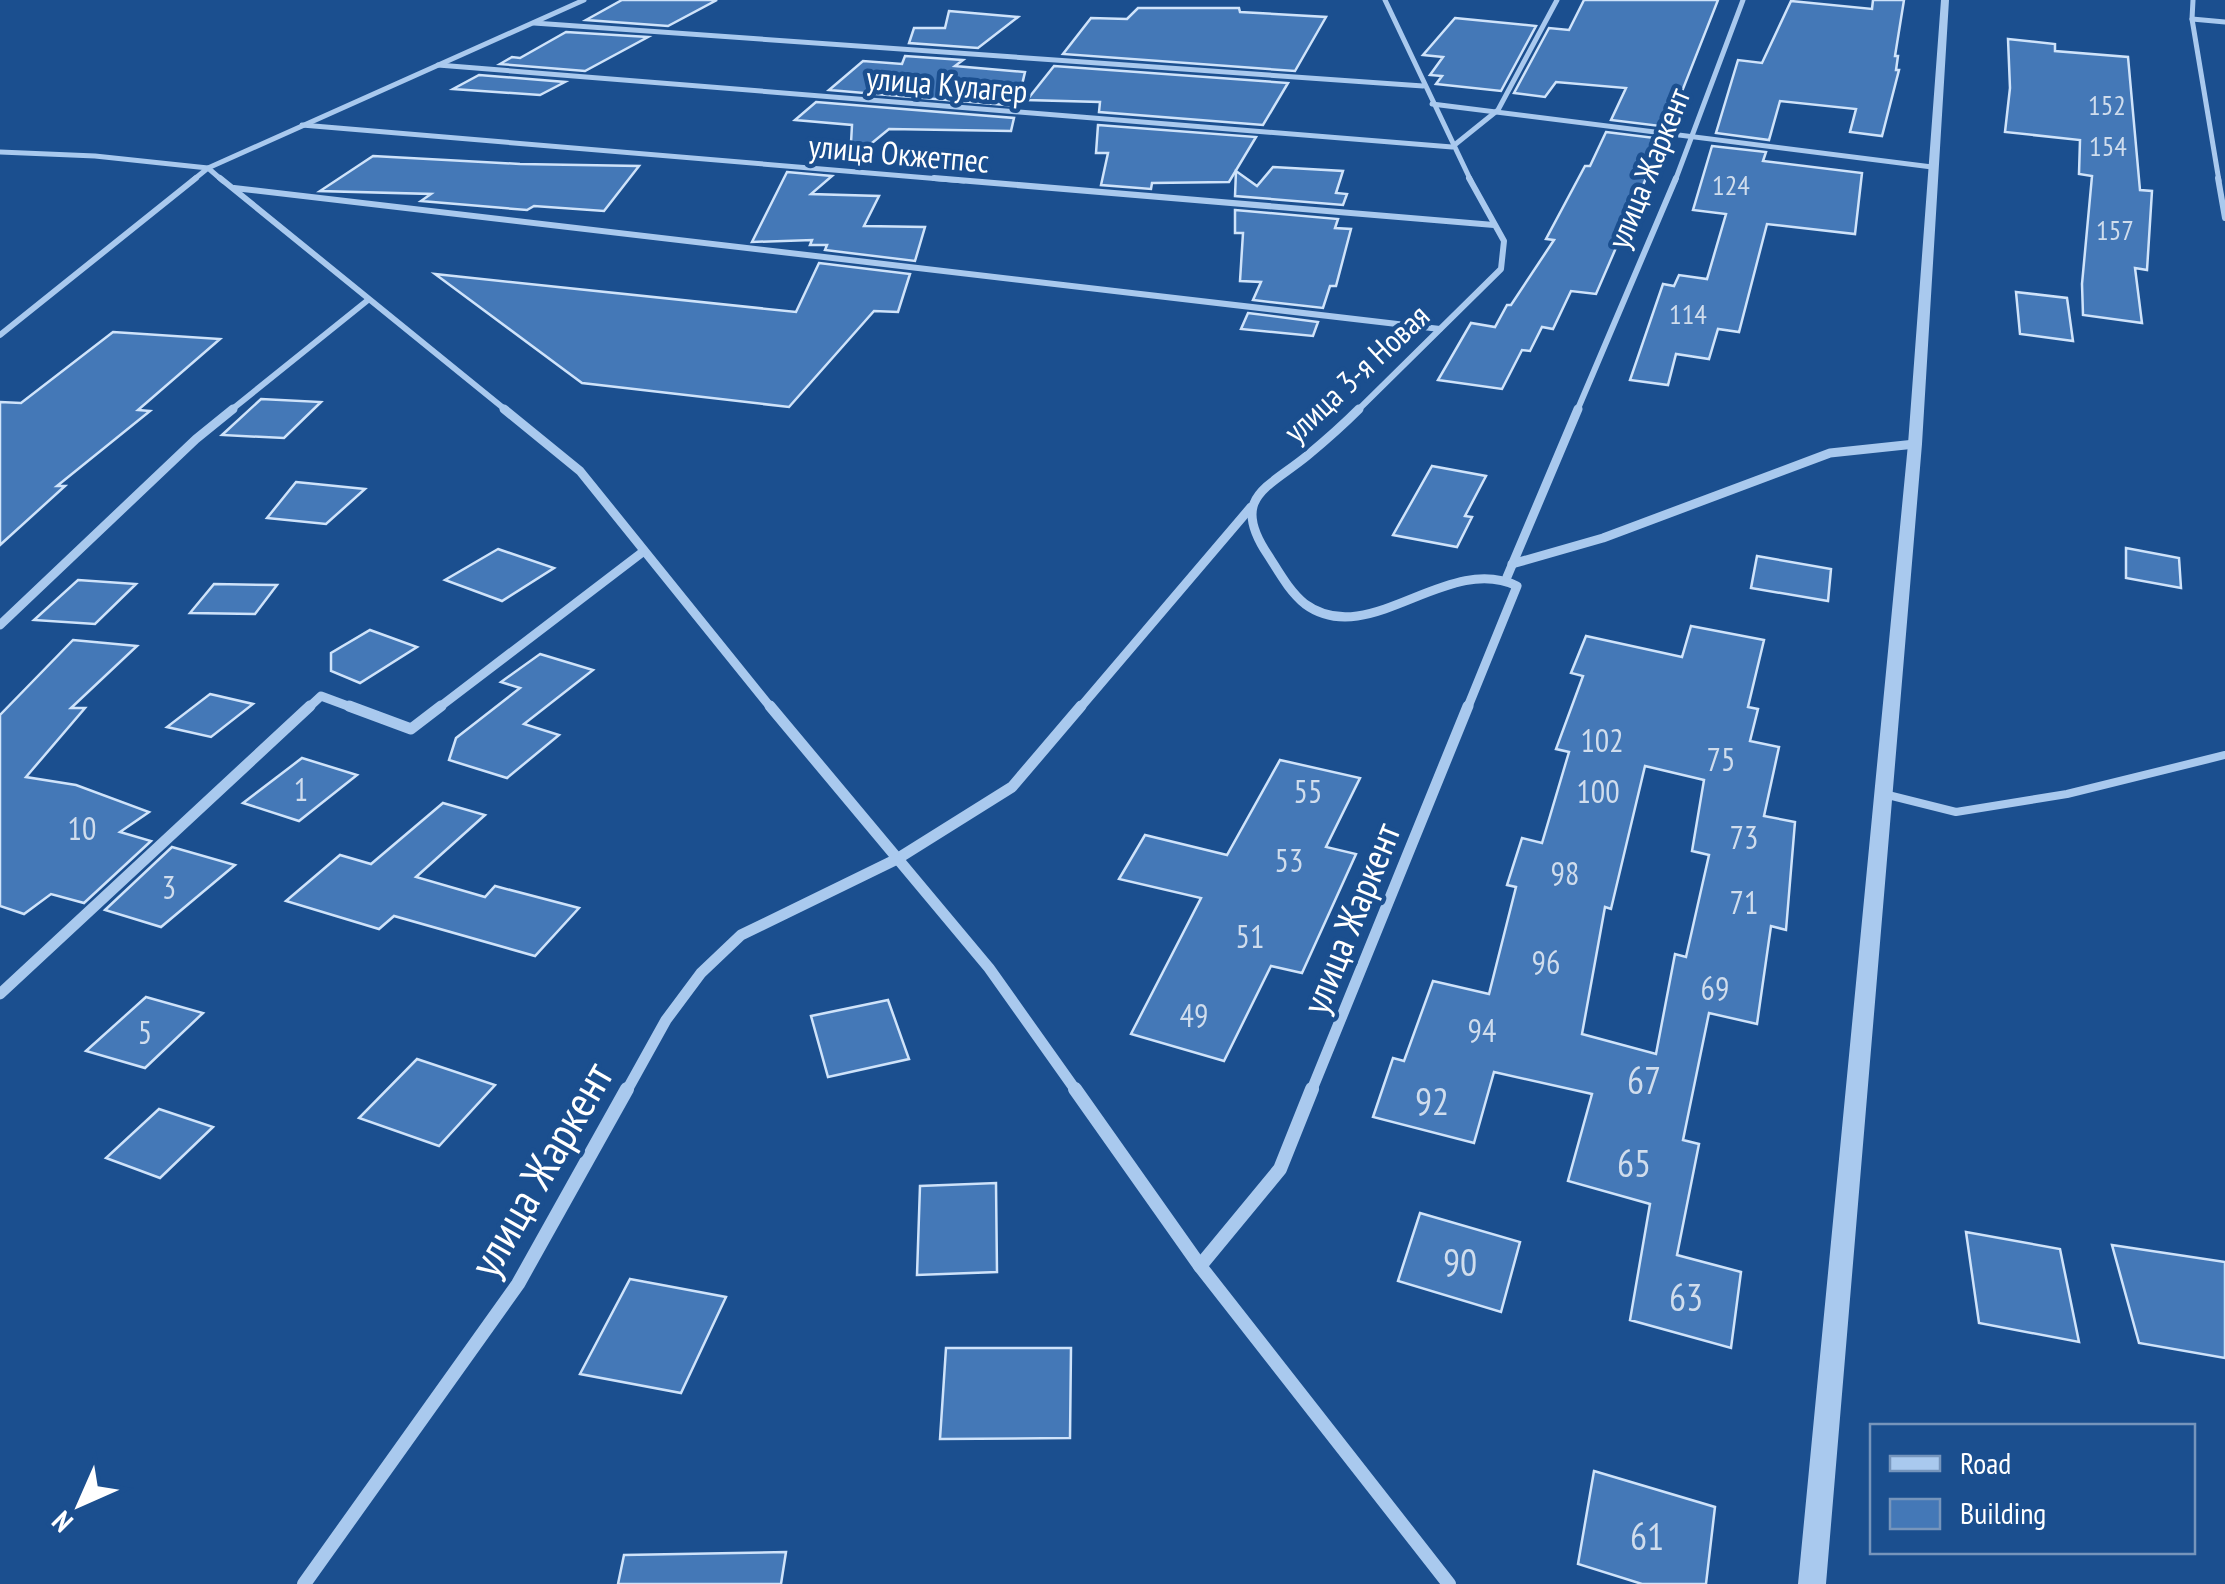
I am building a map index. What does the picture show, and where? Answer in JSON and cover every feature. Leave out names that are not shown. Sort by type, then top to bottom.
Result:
[{"type":"street","points":[[0,336],[208,168],[584,0]]},
{"type":"street","name":"улица 3-я Новая","points":[[897,859],[1012,787],[1251,507],[1266,482],[1305,458],[1500,269],[1504,241],[1452,147],[1385,0]]},
{"type":"street","points":[[1452,147],[1498,110],[1557,0]]},
{"type":"street","name":"улица Жаркент","points":[[1200,1266],[1280,1169],[1517,586],[1506,577],[1692,140],[1743,0]]},
{"type":"street","points":[[1812,1584],[1916,444],[1945,0]]},
{"type":"street","points":[[2193,0],[2192,19],[2225,218]]},
{"type":"street","points":[[2192,19],[2225,22]]},
{"type":"street","points":[[534,23],[1422,86]]},
{"type":"street","name":"улица Кулагер","points":[[438,65],[1452,147]]},
{"type":"street","points":[[1432,104],[1498,110],[1692,140],[1932,167]]},
{"type":"street","name":"улица Окжетпес","points":[[302,125],[1494,225]]},
{"type":"street","points":[[0,152],[95,156],[208,168],[580,472],[990,968],[1200,1266],[1449,1584]]},
{"type":"street","points":[[231,188],[1440,329]]},
{"type":"street","points":[[0,625],[196,439],[368,300]]},
{"type":"street","points":[[1512,564],[1603,538],[1830,453],[1916,444]]},
{"type":"street","points":[[1251,507],[1254,531],[1285,583],[1307,608],[1341,618],[1360,617],[1484,575],[1506,577]]},
{"type":"street","points":[[0,994],[321,696],[412,730],[644,551]]},
{"type":"street","name":"улица Жаркент","points":[[304,1584],[518,1284],[666,1020],[701,972],[741,936],[897,859]]},
{"type":"lane","points":[[1884,794],[1956,812],[2067,794],[2225,756]]},
{"type":"building","points":[[622,0],[717,0],[668,26],[586,20]]},
{"type":"building","points":[[1584,0],[1718,0],[1668,127],[1611,120],[1626,88],[1556,82],[1545,97],[1514,93],[1549,28],[1569,30]]},
{"type":"building","points":[[1873,0],[1904,0],[1895,56],[1899,70],[1882,136],[1850,132],[1856,109],[1780,101],[1769,140],[1716,133],[1738,60],[1762,63],[1791,1],[1872,9]]},
{"type":"building","points":[[1138,8],[1239,8],[1240,12],[1326,17],[1295,71],[1063,54],[1091,18],[1127,19]]},
{"type":"building","points":[[949,11],[1018,17],[978,48],[909,43],[914,28],[945,28]]},
{"type":"building","points":[[1455,18],[1536,26],[1501,91],[1436,84],[1442,76],[1430,75],[1443,57],[1423,55]]},
{"type":"building","points":[[566,32],[648,37],[585,71],[500,64],[512,57],[520,58]]},
{"type":"building","points":[[2008,39],[2055,44],[2055,51],[2128,57],[2140,190],[2152,191],[2147,270],[2135,268],[2142,323],[2083,315],[2082,284],[2092,176],[2079,174],[2080,140],[2005,132],[2010,88]]},
{"type":"building","points":[[905,56],[963,60],[955,66],[1025,72],[1017,106],[829,90],[863,61],[902,64]]},
{"type":"building","points":[[1054,66],[1288,83],[1263,125],[1099,112],[1100,102],[1027,100]]},
{"type":"building","points":[[479,75],[565,82],[540,95],[453,89]]},
{"type":"building","points":[[816,102],[1014,118],[1011,131],[889,129],[850,161],[852,125],[795,120]]},
{"type":"building","points":[[1098,125],[1256,137],[1229,182],[1152,183],[1151,189],[1101,185],[1108,153],[1096,153]]},
{"type":"building","points":[[1606,132],[1663,139],[1596,294],[1571,291],[1553,329],[1542,327],[1530,351],[1522,350],[1502,389],[1438,380],[1471,323],[1495,327],[1507,305],[1511,305],[1554,240],[1546,239]]},
{"type":"building","points":[[1712,146],[1766,152],[1763,161],[1862,173],[1855,234],[1767,224],[1739,332],[1718,329],[1709,359],[1676,354],[1668,385],[1630,380],[1663,284],[1674,286],[1679,275],[1707,279],[1726,214],[1693,210]]},
{"type":"building","points":[[373,156],[639,166],[604,211],[534,206],[527,210],[421,201],[431,194],[320,191]]},
{"type":"building","points":[[1273,167],[1343,171],[1336,193],[1347,194],[1343,205],[1235,196],[1236,171],[1257,186]]},
{"type":"building","points":[[787,172],[832,176],[811,194],[879,196],[864,226],[925,227],[915,261],[825,250],[827,245],[810,245],[812,240],[752,242]]},
{"type":"building","points":[[1235,210],[1338,219],[1335,228],[1351,229],[1336,286],[1330,286],[1323,308],[1253,300],[1261,282],[1240,281],[1243,233],[1235,233]]},
{"type":"building","points":[[819,263],[910,274],[898,312],[874,311],[789,407],[582,383],[435,274],[796,312]]},
{"type":"building","points":[[2016,292],[2067,298],[2073,341],[2020,334]]},
{"type":"building","points":[[1248,313],[1318,322],[1313,336],[1241,329]]},
{"type":"building","points":[[113,332],[220,339],[138,410],[150,411],[57,486],[65,486],[0,545],[0,402],[21,403]]},
{"type":"building","points":[[261,399],[321,402],[284,438],[222,435]]},
{"type":"building","points":[[1432,466],[1486,476],[1465,516],[1472,517],[1457,547],[1393,535]]},
{"type":"building","points":[[296,482],[365,489],[326,524],[267,518]]},
{"type":"building","points":[[2126,548],[2179,558],[2181,588],[2126,578]]},
{"type":"building","points":[[498,549],[554,568],[502,601],[445,580]]},
{"type":"building","points":[[1757,556],[1831,569],[1828,601],[1751,588]]},
{"type":"building","points":[[78,580],[136,584],[95,624],[34,620]]},
{"type":"building","points":[[214,584],[277,585],[255,614],[190,613]]},
{"type":"building","points":[[1691,626],[1764,640],[1748,707],[1758,709],[1750,741],[1779,747],[1764,816],[1795,822],[1786,930],[1771,926],[1757,1024],[1709,1013],[1683,1140],[1699,1144],[1677,1255],[1741,1272],[1731,1348],[1630,1320],[1650,1204],[1568,1181],[1592,1094],[1494,1072],[1474,1143],[1373,1117],[1393,1058],[1404,1061],[1433,981],[1489,994],[1516,887],[1507,885],[1522,838],[1542,843],[1569,752],[1556,749],[1583,676],[1571,673],[1586,636],[1682,657]],"holes":[[[1645,766],[1704,780],[1692,851],[1709,855],[1686,957],[1675,954],[1656,1054],[1582,1034],[1605,907],[1611,909]]]},
{"type":"building","points":[[370,630],[417,647],[360,683],[331,671],[331,653]]},
{"type":"building","points":[[73,640],[137,646],[71,708],[85,708],[26,777],[76,785],[149,812],[120,832],[151,841],[84,903],[51,894],[24,914],[0,906],[0,715]]},
{"type":"building","points":[[540,654],[593,670],[524,724],[559,735],[507,778],[449,760],[456,738],[520,688],[501,682]]},
{"type":"building","points":[[210,694],[253,704],[211,737],[167,727]]},
{"type":"building","points":[[302,758],[357,775],[299,821],[243,803]]},
{"type":"building","points":[[1280,760],[1360,778],[1326,847],[1356,854],[1302,973],[1271,966],[1224,1061],[1131,1034],[1201,898],[1119,879],[1145,835],[1227,855]]},
{"type":"building","points":[[443,803],[485,815],[416,877],[485,897],[495,886],[579,908],[535,956],[394,916],[379,929],[286,901],[340,855],[371,864]]},
{"type":"building","points":[[172,847],[235,865],[161,927],[105,910]]},
{"type":"building","points":[[146,997],[203,1013],[145,1068],[86,1051]]},
{"type":"building","points":[[888,1000],[909,1059],[828,1077],[811,1016]]},
{"type":"building","points":[[417,1059],[495,1085],[439,1146],[359,1118]]},
{"type":"building","points":[[159,1109],[213,1127],[160,1178],[106,1158]]},
{"type":"building","points":[[996,1183],[997,1272],[917,1275],[920,1186]]},
{"type":"building","points":[[1420,1213],[1520,1242],[1501,1312],[1398,1281]]},
{"type":"building","points":[[1966,1232],[2060,1249],[2079,1342],[1979,1323]]},
{"type":"building","points":[[2112,1245],[2225,1262],[2225,1358],[2139,1343]]},
{"type":"building","points":[[630,1279],[726,1297],[681,1393],[580,1374]]},
{"type":"building","points":[[946,1348],[1071,1348],[1070,1438],[940,1439]]},
{"type":"building","points":[[1594,1471],[1715,1507],[1706,1584],[1642,1584],[1578,1564]]},
{"type":"building","points":[[786,1552],[781,1584],[618,1584],[624,1555]]}]
